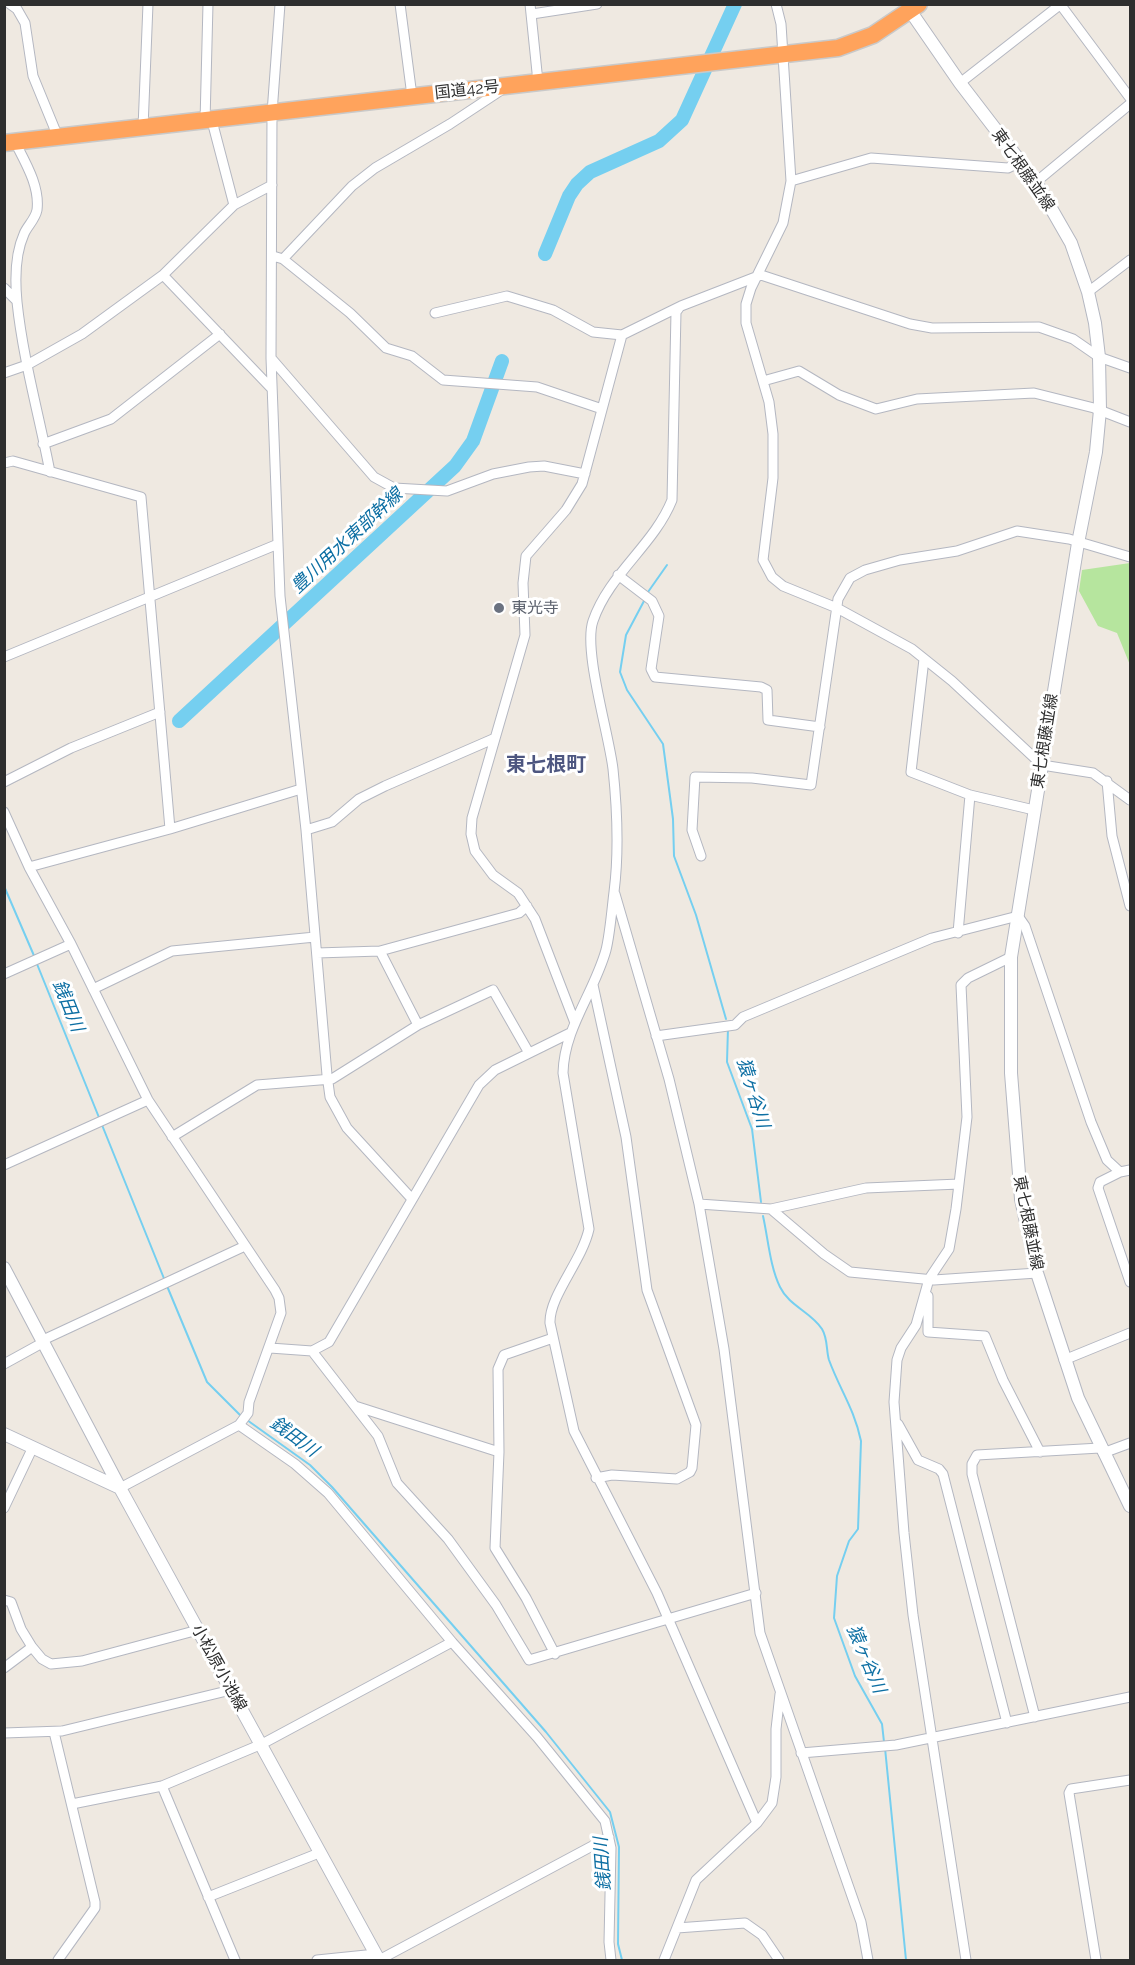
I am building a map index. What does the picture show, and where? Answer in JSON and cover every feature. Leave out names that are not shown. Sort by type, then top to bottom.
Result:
[{"type":"highway","name":"国道42号","points":[[10,142],[838,48],[873,35],[915,8]]},
{"type":"main road","name":"東七根藤並線","points":[[915,8],[960,83],[1036,182],[1071,243],[1088,292],[1099,357],[1100,410],[1096,452],[1078,543],[1011,957],[1013,1122],[1021,1199],[1037,1273],[1064,1360],[1102,1451],[1131,1506]]},
{"type":"main road","name":"小松原小池線","points":[[4,1268],[120,1488],[378,1958]]},
{"type":"main road","points":[[4,1434],[120,1488]]},
{"type":"street","points":[[10,4],[17,9],[25,22],[33,76],[58,137]]},
{"type":"street","points":[[143,128],[148,4]]},
{"type":"street","points":[[208,4],[208,121],[234,205]]},
{"type":"street","points":[[280,4],[272,113],[272,185],[278,257],[271,358],[280,596],[306,830],[328,1080],[330,1097],[347,1128],[412,1199]]},
{"type":"street","points":[[400,4],[412,96]]},
{"type":"street","points":[[538,82],[531,9],[597,4]]},
{"type":"street","points":[[776,4],[781,24],[791,181],[783,224],[757,275],[746,304],[746,323],[764,381],[773,434],[773,478],[763,560],[772,577],[783,586],[837,608],[892,636],[924,659],[952,681],[1042,765],[1093,772],[1131,800]]},
{"type":"street","points":[[960,83],[1060,5],[1131,98]]},
{"type":"street","points":[[278,257],[352,186],[375,168],[450,124],[507,86]]},
{"type":"street","points":[[1036,182],[1131,104]]},
{"type":"street","points":[[10,142],[31,174],[37,208],[24,234],[19,251],[17,301],[27,365],[50,472]]},
{"type":"street","points":[[791,181],[871,158],[1008,168],[1020,162]]},
{"type":"street","points":[[4,373],[27,365],[82,334],[163,275],[234,205],[272,185]]},
{"type":"street","points":[[278,257],[350,314],[386,348],[412,356],[443,380],[466,384],[501,383],[537,387],[602,409]]},
{"type":"street","points":[[1088,292],[1131,260]]},
{"type":"street","points":[[163,275],[272,389]]},
{"type":"street","points":[[435,313],[507,296],[553,310],[593,332],[622,336],[679,308],[757,275],[910,324],[932,328],[1039,327],[1073,339],[1099,357],[1131,368]]},
{"type":"street","points":[[4,288],[17,301]]},
{"type":"street","points":[[679,308],[676,312],[672,500],[666,515],[618,575],[591,629],[591,652],[613,770],[614,892],[606,950],[593,985],[570,1033],[563,1073],[589,1229],[584,1250],[551,1309],[550,1323],[574,1431],[596,1478],[657,1593],[666,1619],[757,1823]]},
{"type":"street","points":[[43,444],[111,419],[220,334]]},
{"type":"street","points":[[574,1023],[542,931],[518,893],[487,868],[475,851],[471,834],[472,818],[525,634],[523,583],[526,555],[578,493],[622,336]]},
{"type":"street","points":[[271,358],[374,477],[394,488],[447,491],[493,474],[529,467],[544,466],[585,474]]},
{"type":"street","points":[[764,381],[799,371],[839,395],[876,409],[917,399],[1034,393],[1100,410],[1131,422]]},
{"type":"street","points":[[4,462],[13,461],[141,497],[170,829]]},
{"type":"street","points":[[701,856],[692,830],[695,777],[752,778],[811,785],[838,599],[850,578],[865,570],[900,560],[957,551],[1017,531],[1078,543],[1131,557]]},
{"type":"street","points":[[4,657],[278,544]]},
{"type":"street","points":[[618,575],[657,607],[659,616],[651,669],[655,677],[761,687],[767,690],[768,720],[820,727]]},
{"type":"street","points":[[924,659],[911,772],[970,795],[1034,810]]},
{"type":"street","points":[[4,782],[70,748],[160,712]]},
{"type":"street","points":[[306,830],[332,822],[359,799],[385,786],[493,739]]},
{"type":"street","points":[[1107,781],[1112,836],[1131,906]]},
{"type":"street","points":[[29,867],[170,829],[301,789]]},
{"type":"street","points":[[958,933],[970,795]]},
{"type":"street","points":[[4,812],[29,867],[71,944],[148,1100],[275,1290],[282,1306],[270,1348],[249,1402],[248,1413],[239,1425],[120,1488]]},
{"type":"street","points":[[614,892],[656,1036],[699,1204],[724,1349],[760,1633],[861,1922],[868,1960]]},
{"type":"street","points":[[317,953],[380,951],[519,913],[527,906]]},
{"type":"street","points":[[656,1036],[735,1025],[743,1017],[932,938],[1018,916],[1025,926],[1091,1122],[1107,1160],[1120,1172]]},
{"type":"street","points":[[93,989],[172,951],[315,937]]},
{"type":"street","points":[[4,974],[71,944]]},
{"type":"street","points":[[380,951],[418,1025]]},
{"type":"street","points":[[966,1960],[953,1868],[930,1738],[904,1533],[895,1419],[897,1359],[901,1348],[916,1325],[929,1279],[949,1249],[967,1117],[961,988],[968,978],[1011,957]]},
{"type":"street","points":[[593,985],[626,1137],[647,1290],[696,1425],[692,1468],[683,1476],[677,1479],[612,1475],[596,1478]]},
{"type":"street","points":[[172,1137],[257,1085],[328,1080],[418,1025],[493,990],[529,1053]]},
{"type":"street","points":[[270,1348],[312,1351],[323,1348],[329,1342],[479,1086],[495,1070],[570,1033]]},
{"type":"street","points":[[4,1166],[148,1100]]},
{"type":"street","points":[[1131,1170],[1120,1172],[1100,1182],[1098,1188],[1131,1282]]},
{"type":"street","points":[[699,1204],[771,1209],[866,1188],[959,1184]]},
{"type":"street","points":[[771,1209],[844,1269],[929,1279],[1037,1273]]},
{"type":"street","points":[[4,1364],[43,1341],[245,1246]]},
{"type":"street","points":[[929,1279],[927,1329],[985,1336],[1003,1380],[1040,1452]]},
{"type":"street","points":[[1064,1360],[1131,1333]]},
{"type":"street","points":[[553,1338],[515,1350],[501,1359],[498,1369],[499,1452],[495,1548],[526,1598],[555,1654]]},
{"type":"street","points":[[312,1351],[378,1436],[397,1483],[448,1539],[496,1605],[529,1660],[756,1593]]},
{"type":"street","points":[[355,1406],[499,1452]]},
{"type":"street","points":[[895,1419],[915,1456],[944,1474],[1007,1723]]},
{"type":"street","points":[[239,1425],[295,1464],[328,1493],[452,1642],[599,1812],[609,1837],[611,1960]]},
{"type":"street","points":[[1035,1717],[972,1474],[972,1464],[977,1455],[1102,1451],[1131,1443]]},
{"type":"street","points":[[4,1508],[33,1447]]},
{"type":"street","points":[[4,1600],[11,1602],[21,1629],[32,1647],[42,1659],[51,1664],[70,1664],[198,1630]]},
{"type":"street","points":[[72,1804],[162,1786],[262,1744],[452,1642]]},
{"type":"street","points":[[4,1668],[32,1647]]},
{"type":"street","points":[[4,1733],[54,1732],[231,1690]]},
{"type":"street","points":[[664,1960],[696,1880],[768,1811],[774,1795],[780,1692]]},
{"type":"street","points":[[801,1753],[884,1746],[1131,1697]]},
{"type":"street","points":[[54,1732],[95,1908],[58,1960]]},
{"type":"street","points":[[1096,1960],[1070,1793],[1071,1789],[1131,1780]]},
{"type":"street","points":[[162,1786],[234,1960]]},
{"type":"street","points":[[317,1960],[378,1958],[609,1837]]},
{"type":"street","points":[[208,1898],[319,1853]]},
{"type":"street","points":[[677,1928],[745,1923],[762,1935],[779,1960]]},
{"type":"green space","points":[[1130,563],[1130,665],[1117,633],[1098,626],[1079,591],[1082,570]]},
{"type":"waterway","name":"豊川用水東部幹線","points":[[545,254],[569,196],[577,184],[590,172],[659,141],[682,120],[735,4]]},
{"type":"waterway","name":"豊川用水東部幹線","points":[[179,721],[455,466],[473,441],[502,361]]},
{"type":"waterway","points":[[648,592],[667,565]]},
{"type":"waterway","points":[[644,601],[626,635],[620,672],[627,690],[663,744],[673,819],[674,856],[696,915],[726,1019]]},
{"type":"waterway","name":"銭田川","points":[[4,886],[35,958]]},
{"type":"waterway","name":"銭田川","points":[[37,964],[100,1120]]},
{"type":"waterway","name":"猿ヶ谷川","points":[[728,1028],[727,1062],[752,1129],[761,1202]]},
{"type":"waterway","name":"銭田川","points":[[102,1125],[165,1281]]},
{"type":"waterway","name":"猿ヶ谷川","points":[[763,1216],[772,1262],[780,1287],[784,1294],[822,1329],[829,1360],[851,1409],[861,1441],[858,1529],[849,1541],[837,1576],[834,1618],[855,1676],[882,1724],[884,1742]]},
{"type":"waterway","name":"銭田川","points":[[167,1286],[207,1382],[242,1417]]},
{"type":"waterway","name":"銭田川","points":[[247,1420],[310,1465],[332,1487],[546,1732],[610,1812],[619,1847],[618,1944],[622,1960]]},
{"type":"waterway","name":"猿ヶ谷川","points":[[885,1748],[906,1960]]},
{"type":"place","name":"東光寺","points":[[499,608]]},
{"type":"district","name":"東七根町","points":[[546,765]]}]
